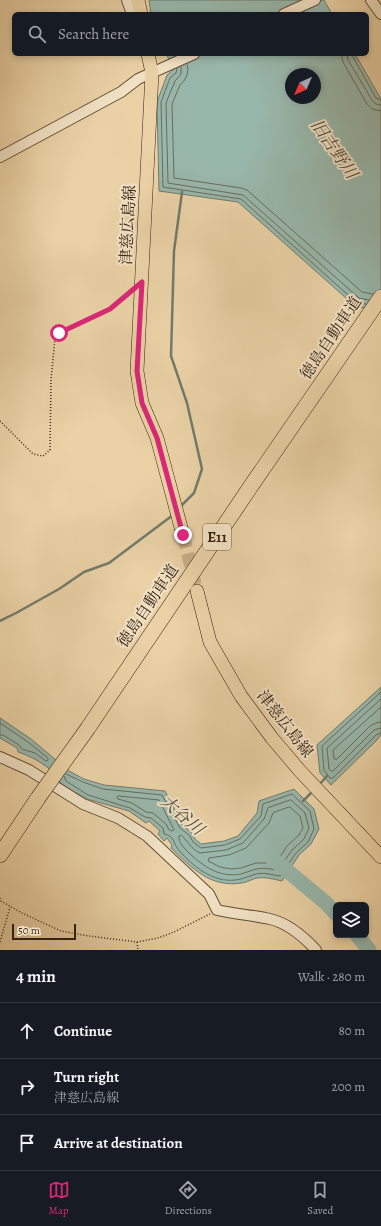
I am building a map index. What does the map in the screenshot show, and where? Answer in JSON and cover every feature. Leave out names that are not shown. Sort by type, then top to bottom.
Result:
[{"type":"highway","name":"徳島自動車道","points":[[0,855],[381,297]]},
{"type":"main road","points":[[138,0],[141,12]]},
{"type":"main road","name":"津慈広島線","points":[[148,56],[152,73],[137,371],[142,403],[157,438],[183,535]]},
{"type":"main road","name":"津慈広島線","points":[[196,591],[210,642],[241,696],[272,738],[300,771],[381,857]]},
{"type":"street","points":[[127,0],[131,12]]},
{"type":"street","points":[[288,12],[315,0]]},
{"type":"street","points":[[371,0],[381,14]]},
{"type":"street","points":[[0,157],[115,95],[138,78],[190,56]]},
{"type":"street","points":[[0,757],[29,770],[83,804],[118,818],[147,836],[209,894],[217,910],[271,919],[290,928],[309,942],[316,950]]},
{"type":"path","points":[[0,421],[33,454],[43,456],[50,450],[51,380],[55,338],[59,333],[110,309],[142,282]]},
{"type":"path","points":[[0,898],[1,901],[10,906],[61,931],[138,942],[164,936],[217,910]]},
{"type":"path","points":[[0,942],[10,906]]},
{"type":"path","points":[[138,942],[138,950]]},
{"type":"water","points":[[149,0],[324,0],[331,12],[151,12]]},
{"type":"water","name":"旧吉野川","points":[[167,56],[356,56],[381,99],[381,310],[356,307],[238,202],[159,191],[157,102],[167,75],[173,70]]},
{"type":"water","points":[[381,687],[381,735],[331,785],[320,773],[317,745]]},
{"type":"water","points":[[0,718],[31,739],[69,771],[84,779],[104,785],[165,791],[183,825],[201,844],[224,841],[238,836],[257,813],[259,801],[294,789],[314,809],[319,829],[311,844],[299,855],[282,881],[270,878],[255,878],[242,883],[231,884],[211,879],[194,869],[171,848],[172,845],[167,838],[164,841],[158,834],[160,831],[149,821],[146,823],[129,811],[87,799],[59,782],[61,779],[41,763],[18,752],[17,748],[0,738]]},
{"type":"waterway","points":[[180,507],[194,493],[202,469],[187,403],[171,356],[174,251],[182,192]]},
{"type":"waterway","points":[[0,621],[59,589],[84,572],[109,563],[173,515]]},
{"type":"waterway","points":[[318,786],[327,776]]},
{"type":"waterway","points":[[303,801],[313,791]]},
{"type":"waterway","name":"大谷川","points":[[273,860],[326,903],[333,911]]},
{"type":"waterway","name":"大谷川","points":[[359,938],[369,950]]},
{"type":"tunnel","points":[[183,535],[197,591]]},
{"type":"route","points":[[59,333],[110,309],[142,282],[137,371],[142,403],[157,438],[183,535]]}]
